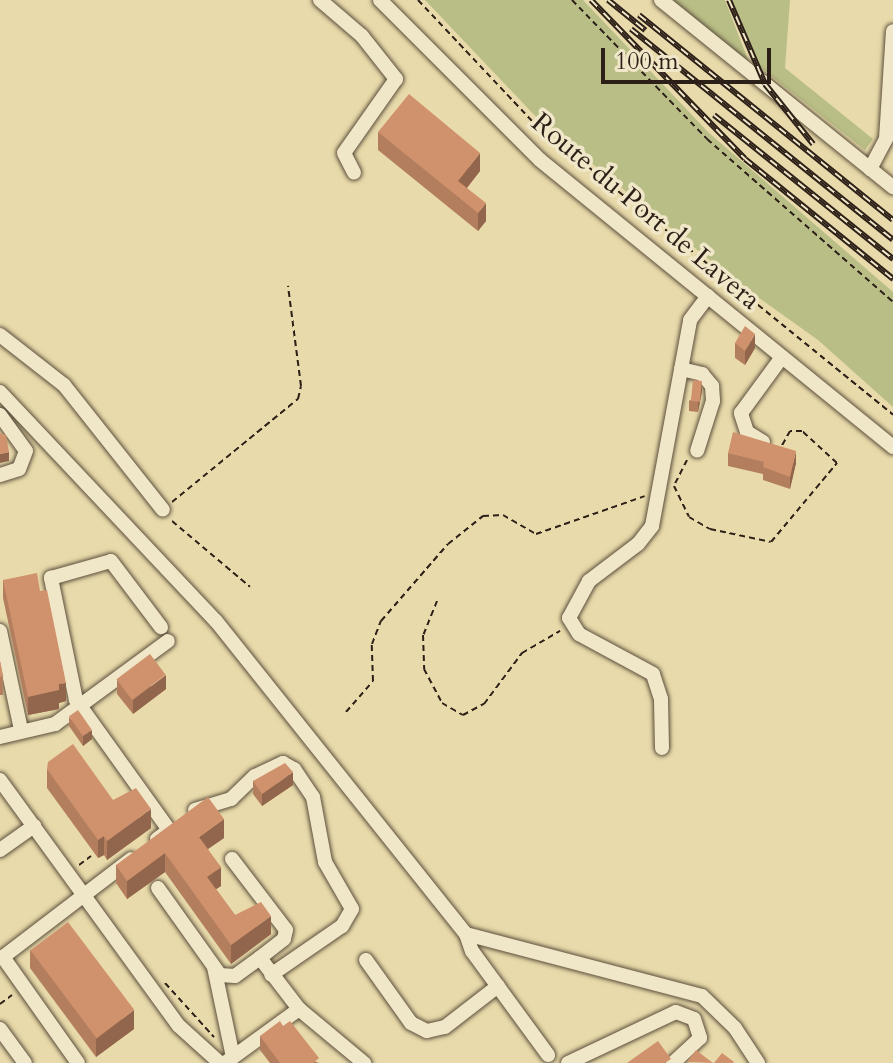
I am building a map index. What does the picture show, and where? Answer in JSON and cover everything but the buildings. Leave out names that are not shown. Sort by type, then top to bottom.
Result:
[{"type":"street","points":[[320,0],[362,36],[396,79],[344,153],[354,173]]},
{"type":"street","name":"Route du Port de Lavera","points":[[380,0],[540,160],[893,447]]},
{"type":"street","points":[[661,0],[893,187]]},
{"type":"street","points":[[870,169],[890,134],[893,31]]},
{"type":"street","points":[[662,748],[661,699],[653,674],[573,626],[571,608],[577,596],[647,534],[658,493],[690,320],[708,296]]},
{"type":"street","points":[[0,335],[64,385],[163,510]]},
{"type":"street","points":[[763,442],[747,432],[741,413],[782,357]]},
{"type":"street","points":[[681,369],[702,374],[712,386],[713,401],[697,451]]},
{"type":"street","points":[[0,392],[216,621],[466,934],[498,986],[552,1060]]},
{"type":"street","points":[[0,415],[26,451],[19,469],[0,475]]},
{"type":"street","points":[[161,627],[111,561],[44,579],[81,709],[169,830]]},
{"type":"street","points":[[0,631],[21,730]]},
{"type":"street","points":[[0,737],[21,730],[48,728],[81,709],[168,641]]},
{"type":"street","points":[[78,1063],[3,957],[197,808],[231,799],[275,764],[290,766],[304,782],[316,805],[325,862],[352,909],[342,926],[271,975]]},
{"type":"street","points":[[0,780],[28,830],[84,895],[179,1026],[226,1061]]},
{"type":"street","points":[[0,834],[28,830]]},
{"type":"street","points":[[0,850],[28,830]]},
{"type":"street","points":[[158,888],[214,967],[231,978],[284,939],[286,930],[232,859]]},
{"type":"street","points":[[466,934],[702,996],[735,1028],[758,1063]]},
{"type":"street","points":[[260,958],[299,1009],[364,1063]]},
{"type":"street","points":[[366,960],[411,1023],[427,1031],[445,1027],[498,986]]},
{"type":"street","points":[[214,967],[226,1061]]},
{"type":"street","points":[[226,1061],[299,1009]]},
{"type":"street","points":[[568,1063],[676,1012],[694,1019],[700,1038],[673,1063]]},
{"type":"street","points":[[0,1029],[25,1063]]},
{"type":"path","points":[[418,0],[533,122],[893,415]]},
{"type":"path","points":[[572,0],[707,139],[893,302]]},
{"type":"path","points":[[250,587],[195,545],[163,510],[298,399],[301,386],[288,286]]},
{"type":"path","points":[[697,451],[680,467],[674,486],[681,508],[700,525],[763,543],[780,537],[837,463],[796,429],[787,433],[780,449]]},
{"type":"path","points":[[346,712],[373,681],[372,644],[381,621],[448,544],[483,516],[503,515],[536,534],[658,493]]},
{"type":"path","points":[[437,601],[423,635],[424,669],[442,703],[463,715],[484,704],[534,643],[573,626]]},
{"type":"path","points":[[0,1004],[17,992]]},
{"type":"green space","points":[[425,0],[583,0],[709,133],[893,292],[893,407],[818,340],[734,280],[539,120]]},
{"type":"green space","points":[[671,0],[725,0],[750,65]]},
{"type":"green space","points":[[732,0],[790,0],[785,68],[873,139],[865,150],[760,67]]},
{"type":"railway","points":[[591,0],[745,159],[893,279]]},
{"type":"railway","points":[[608,0],[645,30]]},
{"type":"railway","points":[[729,0],[765,84],[813,144]]},
{"type":"railway","points":[[639,15],[893,220]]},
{"type":"railway","points":[[631,29],[893,240]]},
{"type":"railway","points":[[714,115],[893,259]]}]
